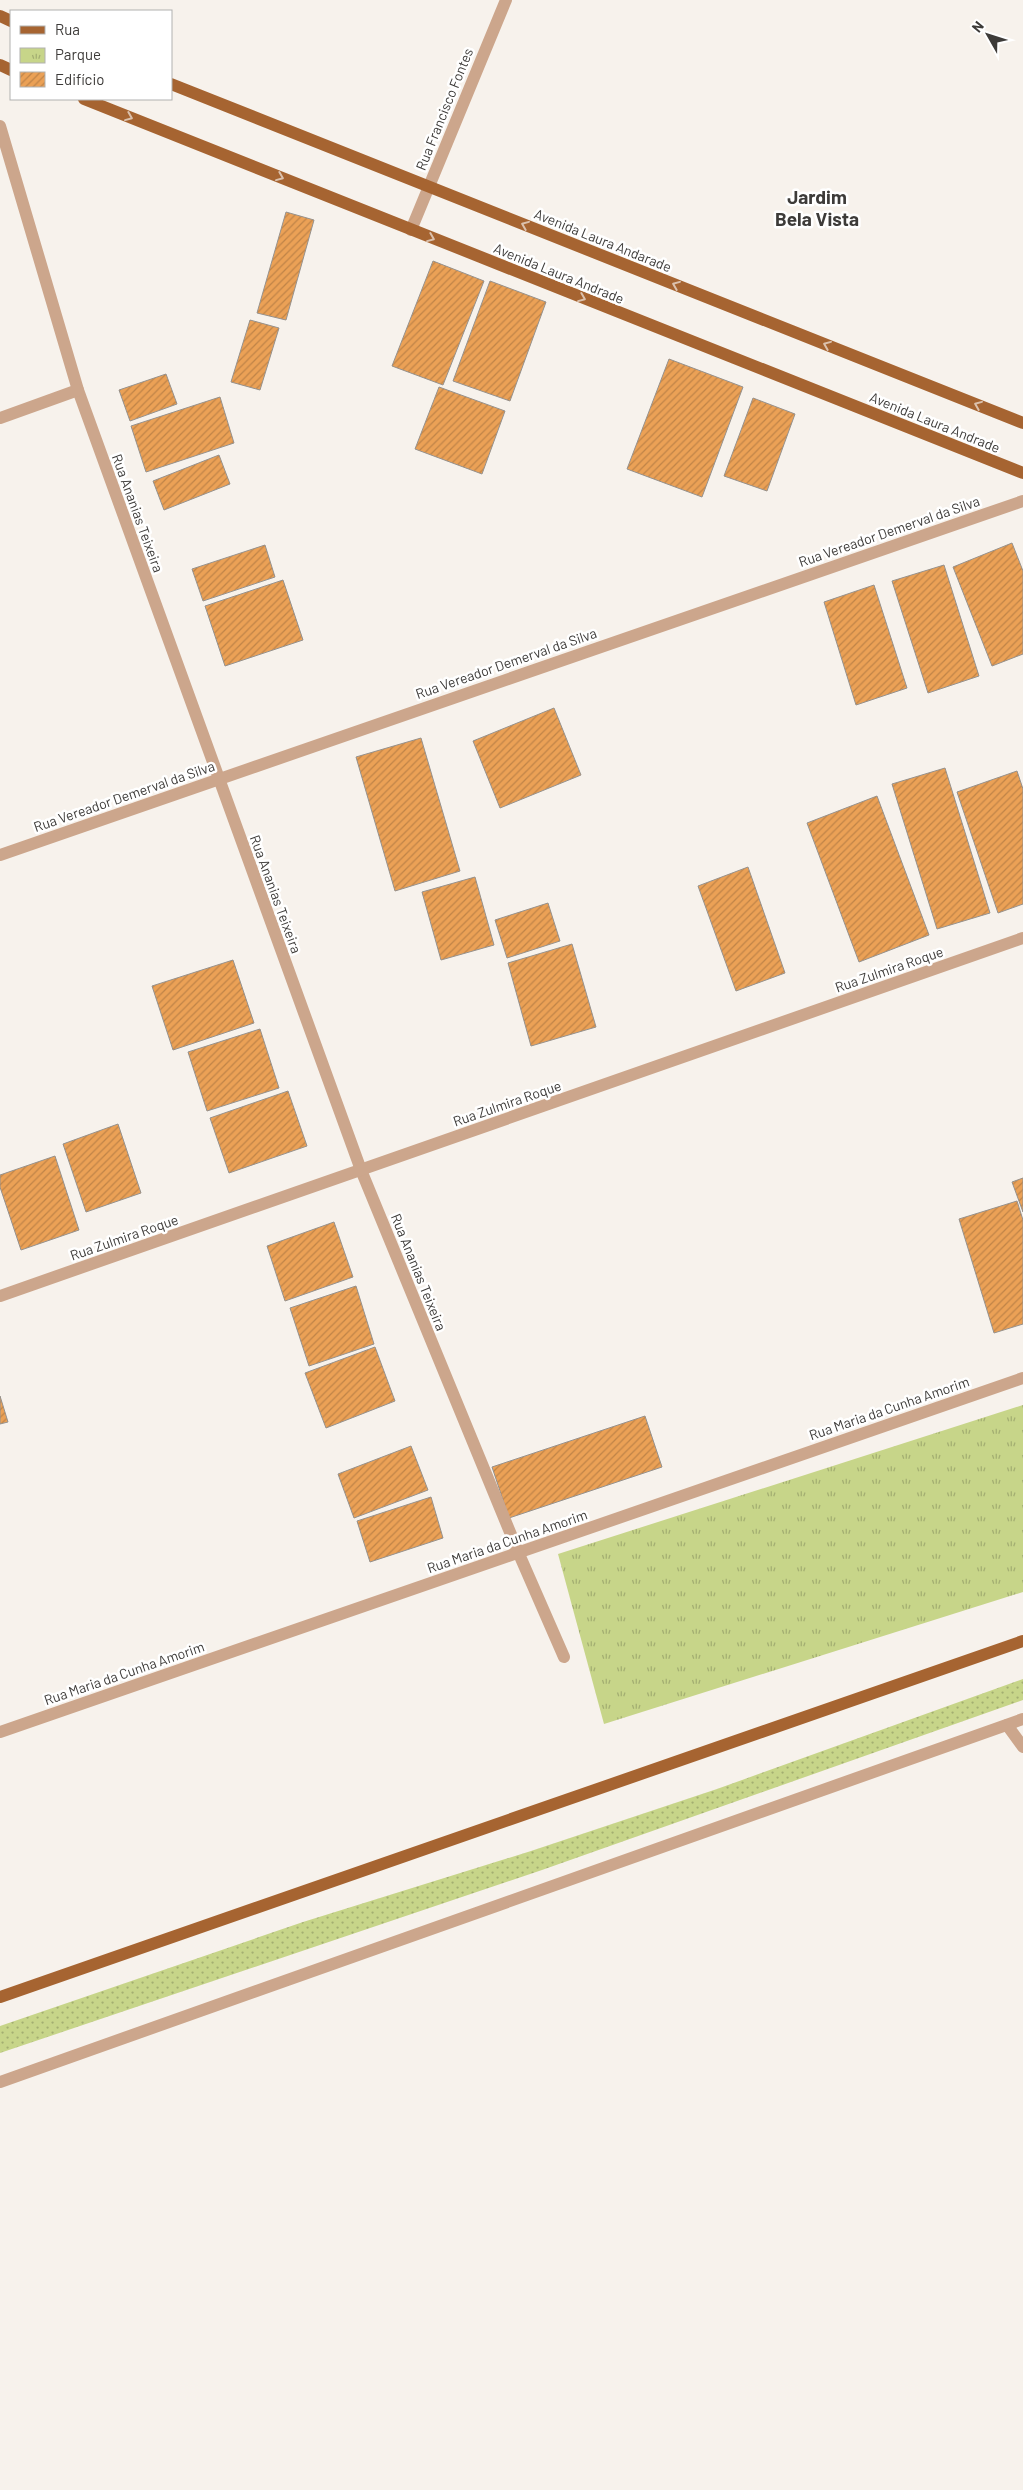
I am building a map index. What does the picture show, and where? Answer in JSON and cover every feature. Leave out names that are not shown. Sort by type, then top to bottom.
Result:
[{"type":"main road","name":"Avenida Laura Andarade","points":[[172,84],[1023,424]]},
{"type":"main road","name":"Avenida Laura Andrade","points":[[86,100],[1023,473]]},
{"type":"main road","points":[[0,1997],[1023,1641]]},
{"type":"street","name":"Rua Francisco Fontes","points":[[411,230],[506,0]]},
{"type":"street","name":"Rua Ananias Teixeira","points":[[0,126],[78,390],[360,1170],[519,1554],[564,1657]]},
{"type":"street","points":[[0,418],[78,390]]},
{"type":"street","name":"Rua Vereador Demerval da Silva","points":[[0,855],[1023,501]]},
{"type":"street","name":"Rua Zulmira Roque","points":[[0,1296],[1023,938]]},
{"type":"street","name":"Rua Maria da Cunha Amorim","points":[[0,1732],[519,1554],[1023,1378]]},
{"type":"street","points":[[0,2082],[1023,1720]]},
{"type":"street","points":[[1007,1725],[1023,1747]]},
{"type":"green space","points":[[1023,1405],[1023,1592],[604,1724],[558,1554]]},
{"type":"green space","points":[[1023,1679],[1023,1700],[542,1870],[0,2053],[0,2026],[303,1922],[531,1851],[717,1789]]},
{"type":"building","points":[[286,212],[314,220],[286,320],[257,313]]},
{"type":"building","points":[[433,261],[484,281],[443,385],[392,366]]},
{"type":"building","points":[[490,281],[546,302],[510,401],[453,381]]},
{"type":"building","points":[[250,320],[279,328],[260,390],[231,382]]},
{"type":"building","points":[[669,359],[743,387],[702,497],[627,469]]},
{"type":"building","points":[[166,374],[177,404],[130,421],[119,390]]},
{"type":"building","points":[[439,387],[505,411],[482,474],[415,449]]},
{"type":"building","points":[[220,397],[234,443],[146,472],[131,426]]},
{"type":"building","points":[[753,398],[795,414],[767,491],[724,476]]},
{"type":"building","points":[[219,455],[230,484],[164,510],[153,481]]},
{"type":"building","points":[[1012,543],[1023,571],[1023,654],[992,666],[953,567]]},
{"type":"building","points":[[265,545],[275,577],[203,601],[192,569]]},
{"type":"building","points":[[944,565],[979,676],[928,693],[892,581]]},
{"type":"building","points":[[283,580],[303,640],[225,666],[205,606]]},
{"type":"building","points":[[874,585],[907,688],[856,705],[824,602]]},
{"type":"building","points":[[554,708],[581,775],[500,808],[473,741]]},
{"type":"building","points":[[421,738],[460,871],[395,891],[356,757]]},
{"type":"building","points":[[945,768],[990,913],[937,929],[892,784]]},
{"type":"building","points":[[1017,771],[1023,789],[1023,904],[998,913],[957,792]]},
{"type":"building","points":[[877,796],[929,935],[859,962],[807,823]]},
{"type":"building","points":[[748,867],[785,973],[736,991],[698,886]]},
{"type":"building","points":[[475,877],[494,945],[441,960],[422,892]]},
{"type":"building","points":[[548,903],[560,941],[507,958],[495,920]]},
{"type":"building","points":[[572,944],[596,1027],[531,1046],[508,963]]},
{"type":"building","points":[[233,960],[254,1023],[173,1050],[152,986]]},
{"type":"building","points":[[260,1029],[279,1088],[207,1111],[188,1052]]},
{"type":"building","points":[[288,1091],[307,1146],[229,1173],[210,1118]]},
{"type":"building","points":[[118,1124],[141,1193],[86,1212],[63,1144]]},
{"type":"building","points":[[55,1156],[79,1230],[21,1250],[0,1187],[0,1175]]},
{"type":"building","points":[[1023,1178],[1023,1212],[1012,1182]]},
{"type":"building","points":[[1017,1201],[1023,1220],[1023,1324],[994,1333],[959,1219]]},
{"type":"building","points":[[334,1222],[353,1277],[285,1301],[267,1246]]},
{"type":"building","points":[[356,1286],[374,1344],[309,1366],[290,1308]]},
{"type":"building","points":[[375,1347],[395,1401],[326,1428],[305,1373]]},
{"type":"building","points":[[0,1396],[8,1422],[0,1424]]},
{"type":"building","points":[[645,1416],[662,1467],[509,1518],[492,1467]]},
{"type":"building","points":[[411,1446],[428,1490],[354,1518],[338,1474]]},
{"type":"building","points":[[431,1497],[443,1538],[370,1562],[357,1521]]},
{"type":"district","name":"Jardim Bela Vista","points":[[817,207]]}]
